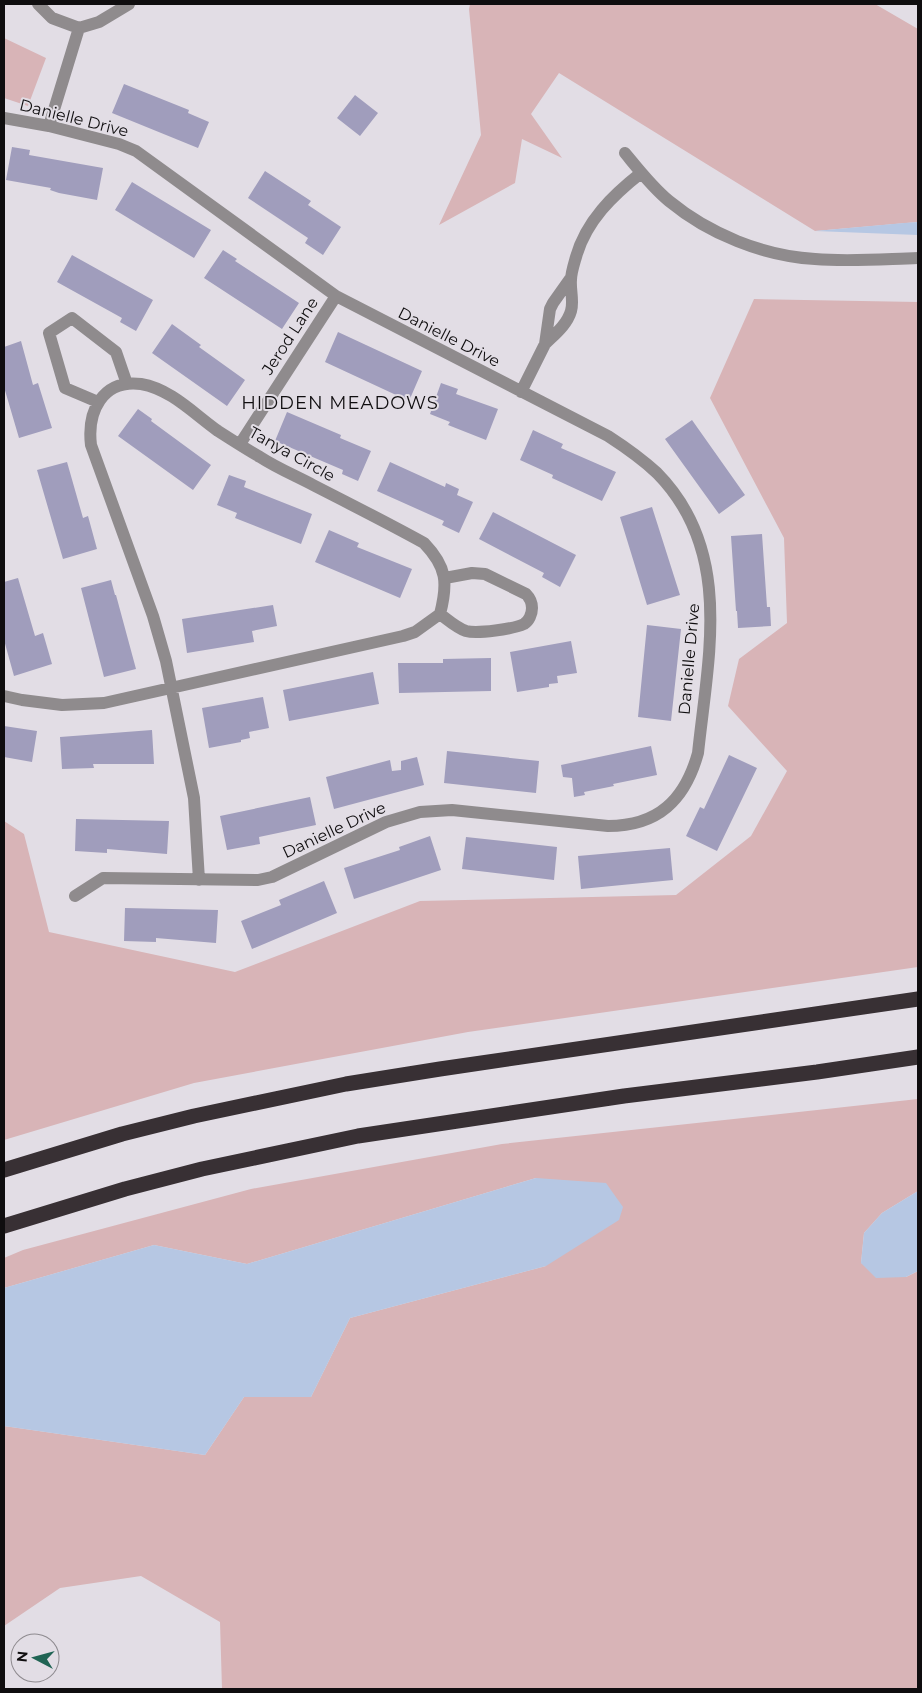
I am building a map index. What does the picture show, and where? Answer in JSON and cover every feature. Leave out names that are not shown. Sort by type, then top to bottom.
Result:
[{"type":"highway","points":[[4,1170],[122,1134],[185,1118],[346,1084],[918,999]]},
{"type":"highway","points":[[4,1226],[125,1189],[183,1174],[280,1151],[358,1136],[614,1097],[817,1072],[918,1057]]},
{"type":"street","points":[[38,4],[52,18],[78,28],[99,22],[130,4]]},
{"type":"street","points":[[49,126],[78,28]]},
{"type":"street","name":"Danielle Drive","points":[[4,118],[49,126],[119,144],[136,151],[336,296],[608,436],[642,460],[658,474],[673,492],[696,534],[708,575],[711,599],[711,623],[698,753],[693,771],[683,790],[670,805],[655,816],[638,823],[620,826],[452,810],[420,812],[386,822],[272,877],[258,880],[103,878],[75,896]]},
{"type":"street","points":[[625,153],[641,173],[670,202],[693,218],[734,239],[759,249],[816,259],[918,258]]},
{"type":"street","points":[[545,344],[564,324],[571,311],[570,279],[580,244],[596,217],[620,189],[641,173]]},
{"type":"street","points":[[521,392],[545,344],[550,309],[570,279]]},
{"type":"street","name":"Jerod Lane","points":[[240,444],[336,296]]},
{"type":"street","points":[[98,402],[65,388],[49,333],[72,318],[116,352],[126,384],[117,386],[106,393],[98,402],[90,424],[90,446],[153,616],[172,688],[194,798],[198,880]]},
{"type":"street","name":"Tanya Circle","points":[[126,384],[141,384],[157,388],[261,458],[424,543],[436,558],[445,578]]},
{"type":"street","points":[[4,696],[62,705],[91,705],[403,636],[415,632],[440,614],[445,595],[445,578],[472,573],[484,574],[526,594],[530,597],[532,610],[530,618],[525,624],[478,632],[466,631],[440,614]]},
{"type":"shaded area","points":[[470,4],[875,4],[918,29],[918,222],[815,231],[559,73],[531,114],[562,158],[522,139],[515,183],[439,225],[481,135]]},
{"type":"shaded area","points":[[4,38],[46,58],[28,106],[4,98]]},
{"type":"shaded area","points":[[754,299],[918,302],[918,967],[468,1032],[194,1083],[4,1140],[4,821],[24,834],[49,932],[235,972],[420,901],[676,895],[751,836],[787,771],[728,706],[739,659],[787,623],[784,538],[710,398]]},
{"type":"shaded area","points":[[918,1099],[918,1191],[882,1213],[864,1233],[861,1263],[906,1277],[918,1271],[918,1689],[222,1689],[220,1622],[141,1576],[60,1588],[4,1626],[4,1426],[205,1455],[244,1397],[311,1397],[350,1318],[546,1266],[536,1178],[247,1264],[154,1245],[4,1288],[4,1258],[23,1250],[251,1189],[502,1144]]},
{"type":"water","points":[[918,222],[918,235],[815,231],[904,223]]},
{"type":"water","points":[[536,1178],[606,1183],[623,1207],[619,1220],[546,1266],[350,1318],[311,1397],[244,1397],[205,1455],[4,1426],[4,1288],[154,1245],[247,1264]]},
{"type":"water","points":[[918,1191],[918,1271],[906,1277],[876,1278],[861,1263],[864,1233],[882,1213]]},
{"type":"building","points":[[124,84],[189,110],[188,113],[209,122],[198,148],[112,113]]},
{"type":"building","points":[[355,95],[378,113],[360,136],[337,118]]},
{"type":"building","points":[[12,147],[30,150],[29,155],[103,168],[97,200],[59,193],[50,190],[51,188],[6,180]]},
{"type":"building","points":[[265,171],[311,201],[308,205],[341,227],[323,255],[305,243],[308,238],[248,198]]},
{"type":"building","points":[[132,182],[211,230],[194,258],[115,210]]},
{"type":"building","points":[[223,250],[237,259],[235,261],[299,303],[282,329],[204,278]]},
{"type":"building","points":[[72,255],[153,300],[136,331],[120,322],[122,318],[57,282]]},
{"type":"building","points":[[172,324],[201,345],[199,347],[245,380],[227,406],[152,353]]},
{"type":"building","points":[[338,332],[422,371],[409,401],[325,362]]},
{"type":"building","points":[[21,341],[33,385],[38,383],[52,428],[19,438],[4,387],[4,347]]},
{"type":"building","points":[[441,383],[458,389],[456,394],[498,409],[486,440],[448,425],[450,422],[430,414]]},
{"type":"building","points":[[138,409],[152,419],[151,421],[211,465],[193,490],[118,436]]},
{"type":"building","points":[[287,412],[341,435],[340,438],[371,451],[358,481],[342,474],[343,470],[275,441]]},
{"type":"building","points":[[692,420],[745,495],[719,514],[665,439]]},
{"type":"building","points":[[533,430],[563,444],[561,448],[616,472],[602,501],[552,478],[553,475],[520,460]]},
{"type":"building","points":[[67,462],[83,518],[88,516],[97,549],[63,559],[37,470]]},
{"type":"building","points":[[390,462],[445,487],[446,483],[459,489],[457,495],[473,502],[459,533],[442,525],[444,521],[377,491]]},
{"type":"building","points":[[229,475],[246,481],[244,487],[312,514],[301,544],[235,518],[237,513],[217,505]]},
{"type":"building","points":[[652,507],[680,595],[647,605],[620,517]]},
{"type":"building","points":[[493,512],[576,555],[560,587],[542,577],[544,573],[479,539]]},
{"type":"building","points":[[329,530],[359,543],[357,547],[412,569],[400,598],[315,562]]},
{"type":"building","points":[[762,534],[767,607],[770,607],[771,626],[738,628],[731,536]]},
{"type":"building","points":[[18,578],[35,636],[43,633],[52,664],[14,676],[4,640],[4,582]]},
{"type":"building","points":[[111,580],[136,669],[104,677],[81,588]]},
{"type":"building","points":[[273,605],[277,626],[252,631],[254,642],[187,653],[182,619]]},
{"type":"building","points":[[647,625],[681,629],[671,721],[638,717]]},
{"type":"building","points":[[571,641],[577,673],[557,676],[558,683],[549,684],[549,687],[517,692],[510,652]]},
{"type":"building","points":[[491,658],[491,691],[399,693],[398,663],[443,663],[443,659]]},
{"type":"building","points":[[373,672],[379,704],[289,721],[283,690]]},
{"type":"building","points":[[263,697],[269,728],[249,732],[250,738],[241,740],[241,742],[209,748],[202,708]]},
{"type":"building","points":[[4,726],[37,731],[32,762],[4,757]]},
{"type":"building","points":[[152,730],[154,764],[93,764],[94,768],[62,769],[60,737]]},
{"type":"building","points":[[651,746],[657,775],[613,784],[614,786],[584,792],[585,795],[574,797],[572,778],[563,777],[561,765]]},
{"type":"building","points":[[447,751],[539,761],[536,793],[444,783]]},
{"type":"building","points":[[729,755],[757,768],[717,851],[686,836],[700,807],[704,809]]},
{"type":"building","points":[[417,757],[424,785],[334,809],[326,777],[390,760],[392,771],[401,770],[401,761]]},
{"type":"building","points":[[310,797],[316,825],[259,837],[260,844],[227,850],[220,816]]},
{"type":"building","points":[[76,819],[169,821],[167,854],[107,849],[107,853],[75,851]]},
{"type":"building","points":[[430,836],[441,870],[354,899],[344,868],[400,850],[399,847]]},
{"type":"building","points":[[466,837],[557,847],[554,880],[462,869]]},
{"type":"building","points":[[670,848],[673,880],[581,889],[578,856]]},
{"type":"building","points":[[324,881],[337,913],[252,949],[241,921],[281,905],[279,900]]},
{"type":"building","points":[[125,908],[218,910],[216,943],[156,938],[156,942],[124,941]]},
{"type":"district","name":"HIDDEN MEADOWS","points":[[340,403]]}]
